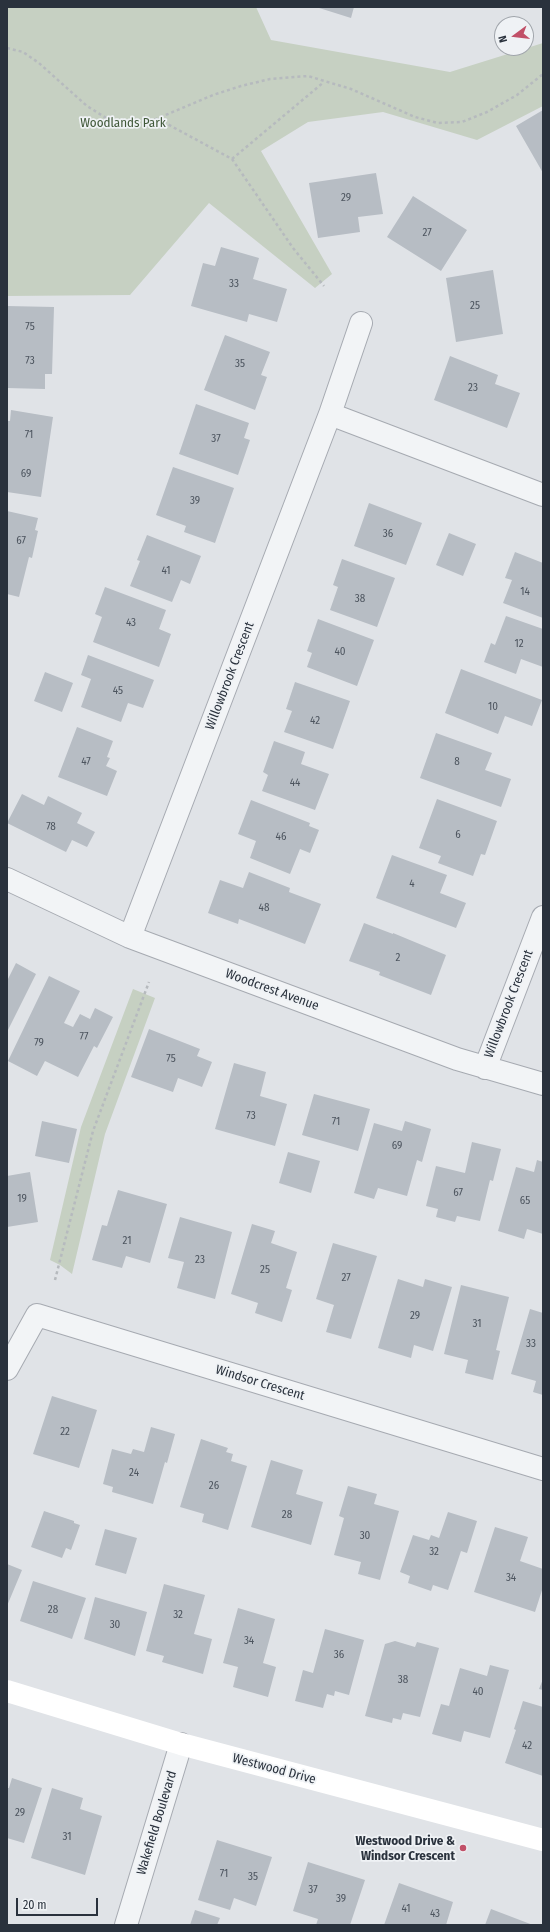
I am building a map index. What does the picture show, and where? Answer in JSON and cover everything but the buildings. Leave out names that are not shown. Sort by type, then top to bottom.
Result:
[{"type":"street","name":"Willowbrook Crescent","points":[[130,937],[330,414],[361,322]]},
{"type":"street","points":[[330,414],[543,495]]},
{"type":"street","name":"Woodcrest Avenue","points":[[7,879],[130,937],[484,1068],[543,1084]]},
{"type":"street","name":"Willowbrook Crescent","points":[[484,1068],[543,917]]},
{"type":"street","name":"Windsor Crescent","points":[[7,1370],[37,1315],[543,1469]]},
{"type":"street","name":"Westwood Drive","points":[[7,1691],[181,1744],[543,1840]]},
{"type":"street","name":"Wakefield Boulevard","points":[[126,1925],[181,1744]]},
{"type":"path","points":[[7,48],[23,52],[39,63],[87,106],[111,121],[125,125],[142,125],[213,95],[270,79],[308,76],[351,90],[379,103],[438,123],[462,122],[487,112],[517,95],[543,74]]},
{"type":"path","points":[[232,159],[324,82]]},
{"type":"path","points":[[157,118],[232,159],[293,248],[324,286]]},
{"type":"path","points":[[55,1280],[93,1131],[149,982]]},
{"type":"green space","name":"Woodlands Park","points":[[7,7],[256,7],[271,40],[450,72],[501,56],[534,56],[534,46],[543,43],[543,106],[477,140],[383,112],[308,122],[261,151],[332,274],[315,288],[209,203],[130,295],[7,296]]},
{"type":"green space","points":[[133,989],[155,998],[105,1134],[72,1274],[50,1260],[81,1127]]},
{"type":"place","name":"Westwood Drive & Windsor Crescent","points":[[463,1848]]}]
